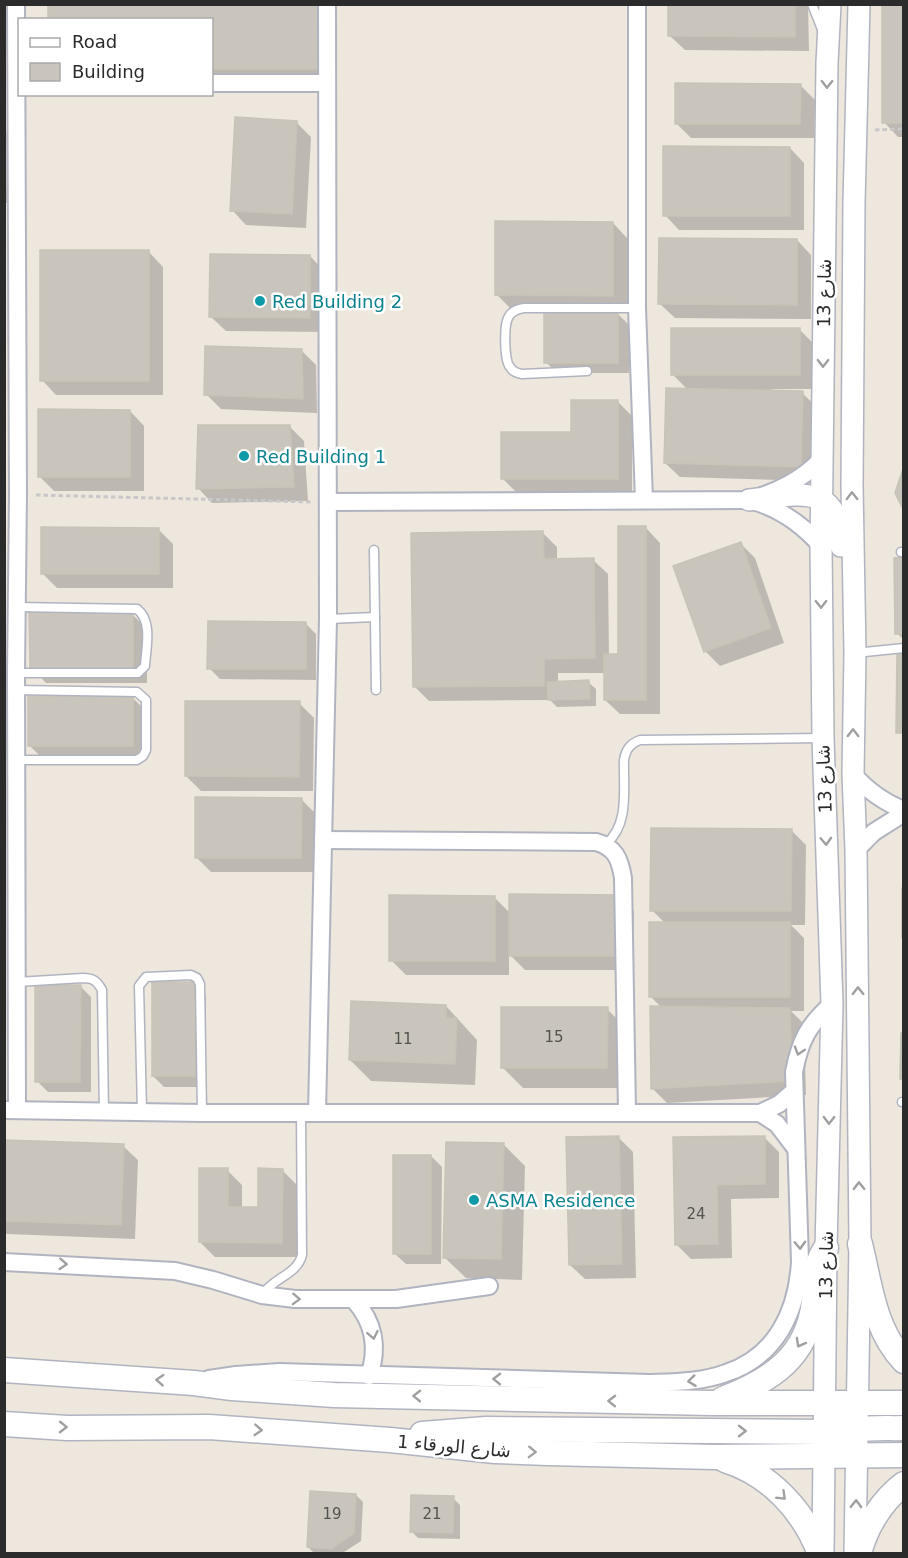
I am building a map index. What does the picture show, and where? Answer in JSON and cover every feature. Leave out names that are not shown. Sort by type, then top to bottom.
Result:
[{"type":"main road","points":[[860,1244],[882,1329],[903,1361]]},
{"type":"main road","points":[[712,1403],[760,1383],[785,1365],[794,1353],[812,1316],[816,1270],[826,1248]]},
{"type":"main road","points":[[4,1370],[334,1395],[712,1403],[903,1403]]},
{"type":"main road","points":[[823,1444],[858,1404]]},
{"type":"main road","name":"شارع الورقاء 1","points":[[4,1424],[67,1428],[209,1427],[390,1440],[495,1451],[714,1457],[823,1444],[857,1455],[903,1455]]},
{"type":"main road","points":[[390,1440],[424,1434],[486,1429],[823,1444],[843,1433],[857,1430],[903,1428]]},
{"type":"main road","points":[[714,1457],[751,1472],[783,1495],[807,1526],[822,1554]]},
{"type":"main road","points":[[857,1554],[876,1515],[890,1496],[903,1484]]},
{"type":"street","points":[[16,4],[18,83],[11,494],[18,607],[16,681],[17,982],[11,1110],[142,1113],[760,1113],[779,1104],[794,1091]]},
{"type":"street","points":[[309,1113],[323,840],[328,619],[327,4]]},
{"type":"street","points":[[637,4],[637,308],[644,500]]},
{"type":"street","name":"شارع 13","points":[[822,1554],[832,1004],[823,738],[821,546],[830,4]]},
{"type":"street","name":"شارع 13","points":[[857,1554],[860,1244],[856,850],[853,774],[855,653],[852,485],[854,215],[859,4]]},
{"type":"street","points":[[213,83],[326,83]]},
{"type":"street","points":[[749,500],[788,486],[821,460]]},
{"type":"street","points":[[328,502],[749,500],[800,495],[814,496],[832,510],[839,522],[843,611],[846,630],[855,653]]},
{"type":"street","points":[[749,500],[789,517],[821,546]]},
{"type":"street","points":[[853,774],[877,797],[903,812],[874,832],[856,850]]},
{"type":"street","points":[[323,840],[596,842],[606,844],[616,853],[623,878],[627,1112]]},
{"type":"street","points":[[194,1383],[236,1374],[257,1373],[681,1382],[727,1373],[751,1362],[767,1348],[780,1331],[792,1310],[799,1286],[794,1072],[805,1034],[817,1017],[832,1004]]},
{"type":"street","points":[[760,1113],[777,1124],[796,1149]]},
{"type":"street","points":[[4,1262],[175,1271],[262,1294],[295,1299],[396,1299],[489,1286]]},
{"type":"street","points":[[354,1300],[368,1318],[372,1329],[375,1353],[369,1376]]},
{"type":"lane","points":[[812,4],[828,42]]},
{"type":"lane","points":[[587,371],[522,374],[514,372],[508,365],[506,357],[506,326],[509,315],[518,309],[637,308]]},
{"type":"lane","points":[[374,550],[376,690]]},
{"type":"lane","points":[[16,681],[138,673],[145,666],[147,628],[143,613],[137,609],[18,607]]},
{"type":"lane","points":[[328,619],[375,617]]},
{"type":"lane","points":[[855,653],[903,648]]},
{"type":"lane","points":[[16,681],[137,692],[146,700],[147,706],[146,750],[137,760],[17,760]]},
{"type":"lane","points":[[606,844],[613,838],[621,822],[626,751],[640,740],[823,738]]},
{"type":"lane","points":[[142,1113],[139,986],[146,977],[191,975],[197,978],[200,984],[202,1113]]},
{"type":"lane","points":[[17,982],[91,978],[98,983],[102,990],[104,1112]]},
{"type":"lane","points":[[262,1294],[273,1282],[292,1271],[302,1255],[309,1113]]},
{"type":"path","points":[[856,130],[903,129]]},
{"type":"path","points":[[11,494],[328,502]]},
{"type":"building","points":[[48,4],[319,4],[319,69],[213,69],[213,18],[48,18]]},
{"type":"building","points":[[668,4],[795,4],[795,37],[668,36]]},
{"type":"building","points":[[882,4],[904,4],[904,123],[882,123]]},
{"type":"building","points":[[675,83],[801,84],[800,124],[675,124]]},
{"type":"building","points":[[235,117],[297,121],[292,214],[230,211]]},
{"type":"building","points":[[4,132],[11,132],[11,189],[4,189]]},
{"type":"building","points":[[663,146],[790,147],[790,216],[663,216]]},
{"type":"building","points":[[495,221],[613,222],[613,296],[495,295]]},
{"type":"building","points":[[659,238],[797,239],[797,305],[658,304]]},
{"type":"building","points":[[40,250],[149,250],[149,381],[40,381]]},
{"type":"building","name":"Red Building 2","points":[[210,254],[310,255],[310,318],[209,317]]},
{"type":"building","points":[[544,312],[618,313],[618,363],[544,363]]},
{"type":"building","points":[[671,328],[800,328],[800,375],[671,375]]},
{"type":"building","points":[[205,346],[302,349],[303,399],[204,395]]},
{"type":"building","points":[[666,388],[803,391],[801,467],[664,463]]},
{"type":"building","points":[[571,400],[618,400],[618,479],[501,479],[501,432],[571,432]]},
{"type":"building","points":[[38,409],[130,410],[130,477],[38,477]]},
{"type":"building","name":"Red Building 1","points":[[198,425],[290,425],[294,487],[196,489]]},
{"type":"building","points":[[904,466],[904,511],[895,493]]},
{"type":"building","points":[[618,526],[646,526],[646,700],[604,700],[604,654],[618,654]]},
{"type":"building","points":[[41,527],[159,528],[159,574],[41,574]]},
{"type":"building","points":[[543,531],[544,559],[594,558],[595,658],[544,659],[544,686],[413,687],[411,533]]},
{"type":"building","points":[[741,542],[771,628],[704,652],[673,566]]},
{"type":"building","points":[[904,557],[904,634],[895,634],[894,558]]},
{"type":"building","points":[[29,612],[133,612],[133,669],[30,668]]},
{"type":"building","points":[[208,621],[306,622],[306,669],[207,669]]},
{"type":"building","points":[[897,650],[904,650],[904,733],[896,733]]},
{"type":"building","points":[[589,680],[590,699],[548,700],[547,682]]},
{"type":"building","points":[[28,696],[133,696],[133,746],[28,746]]},
{"type":"building","points":[[185,701],[300,701],[299,777],[185,776]]},
{"type":"building","points":[[195,797],[302,798],[301,858],[195,858]]},
{"type":"building","points":[[651,828],[792,829],[791,911],[650,911]]},
{"type":"building","points":[[902,888],[904,888],[904,938],[902,938]]},
{"type":"building","points":[[509,894],[620,895],[620,956],[509,956]]},
{"type":"building","points":[[389,895],[495,896],[495,961],[389,961]]},
{"type":"building","points":[[649,922],[790,922],[790,997],[649,997]]},
{"type":"building","points":[[152,982],[195,982],[195,1076],[152,1076]]},
{"type":"building","points":[[35,985],[81,985],[80,1082],[35,1082]]},
{"type":"building","points":[[351,1001],[446,1005],[446,1018],[457,1018],[455,1064],[349,1060]]},
{"type":"building","points":[[650,1006],[790,1008],[792,1081],[651,1089]]},
{"type":"building","points":[[501,1007],[608,1007],[607,1068],[501,1068]]},
{"type":"building","points":[[901,1033],[904,1033],[904,1079],[900,1079]]},
{"type":"building","points":[[619,1136],[622,1264],[569,1265],[566,1137]]},
{"type":"building","points":[[765,1136],[765,1184],[717,1185],[718,1244],[675,1245],[673,1137]]},
{"type":"building","points":[[4,1140],[124,1144],[121,1225],[4,1221]]},
{"type":"building","name":"ASMA Residence","points":[[446,1142],[504,1143],[501,1259],[443,1258]]},
{"type":"building","points":[[393,1155],[431,1155],[431,1254],[393,1254]]},
{"type":"building","points":[[199,1168],[228,1168],[228,1207],[258,1207],[258,1168],[283,1169],[282,1243],[199,1242]]},
{"type":"building","points":[[310,1491],[356,1494],[354,1533],[331,1549],[307,1547]]},
{"type":"building","points":[[411,1495],[454,1496],[453,1533],[410,1532]]},
{"type":"place","name":"Red Building 2","points":[[260,301]]},
{"type":"place","name":"Red Building 1","points":[[244,456]]},
{"type":"place","name":"ASMA Residence","points":[[474,1200]]}]
